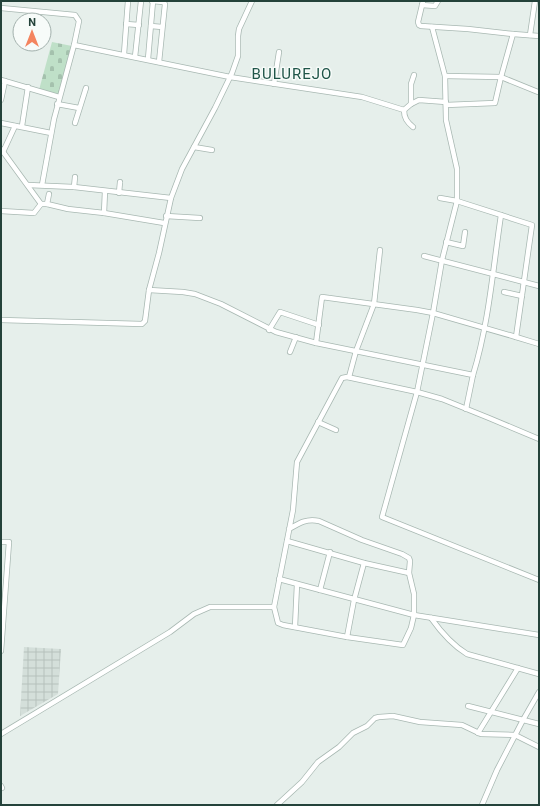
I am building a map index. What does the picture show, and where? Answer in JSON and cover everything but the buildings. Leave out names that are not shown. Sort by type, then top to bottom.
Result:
[{"type":"street","points":[[124,54],[128,1]]},
{"type":"street","points":[[136,57],[141,1]]},
{"type":"street","points":[[148,59],[153,1],[164,3],[160,62]]},
{"type":"street","points":[[1,320],[142,324],[145,321],[149,290],[171,198],[182,169],[230,77],[238,56],[239,29],[252,1]]},
{"type":"street","points":[[438,1],[435,6],[423,3],[419,17],[419,25],[539,36]]},
{"type":"street","points":[[530,35],[534,1]]},
{"type":"street","points":[[1,8],[76,15],[79,21],[51,133],[42,185]]},
{"type":"street","points":[[126,24],[139,25]]},
{"type":"street","points":[[151,26],[162,27]]},
{"type":"street","points":[[432,27],[445,76],[447,128],[457,169],[456,200],[442,260],[417,392],[382,517],[539,580]]},
{"type":"street","points":[[404,110],[419,100],[446,103],[495,103],[513,34]]},
{"type":"street","points":[[74,45],[100,51],[124,54],[230,77],[362,97],[404,110]]},
{"type":"street","points":[[274,84],[279,52]]},
{"type":"street","points":[[412,104],[411,84],[414,75]]},
{"type":"street","points":[[445,76],[501,78],[538,92]]},
{"type":"street","points":[[1,100],[3,80],[59,98]]},
{"type":"street","points":[[22,126],[28,87]]},
{"type":"street","points":[[76,123],[79,108],[86,88]]},
{"type":"street","points":[[58,104],[79,108]]},
{"type":"street","points":[[404,110],[405,119],[414,127]]},
{"type":"street","points":[[1,123],[51,133]]},
{"type":"street","points":[[14,126],[2,151],[28,185],[40,204]]},
{"type":"street","points":[[194,147],[212,150]]},
{"type":"street","points":[[74,187],[75,177]]},
{"type":"street","points":[[119,193],[120,182]]},
{"type":"street","points":[[28,185],[74,187],[171,198]]},
{"type":"street","points":[[104,213],[105,191]]},
{"type":"street","points":[[47,204],[49,194]]},
{"type":"street","points":[[440,198],[456,200],[532,225],[516,336]]},
{"type":"street","points":[[40,204],[164,223]]},
{"type":"street","points":[[1,211],[34,213],[40,204]]},
{"type":"street","points":[[466,409],[485,328],[501,215]]},
{"type":"street","points":[[166,216],[200,218]]},
{"type":"street","points":[[446,242],[463,246],[465,232]]},
{"type":"street","points":[[349,377],[356,351],[374,304],[380,250]]},
{"type":"street","points":[[424,256],[539,286]]},
{"type":"street","points":[[149,290],[184,292],[201,296],[243,315],[269,330],[356,351],[474,375]]},
{"type":"street","points":[[504,292],[522,296]]},
{"type":"street","points":[[316,342],[322,297],[433,313],[516,336],[539,344]]},
{"type":"street","points":[[269,330],[280,312],[319,325]]},
{"type":"street","points":[[290,352],[296,337]]},
{"type":"street","points":[[289,529],[306,520],[313,519],[366,542],[406,555],[410,561],[409,573],[414,594],[414,615],[412,628],[403,645],[347,637],[278,623],[274,607],[289,529],[297,462],[342,378],[349,377],[417,392],[466,409],[539,439]]},
{"type":"street","points":[[318,422],[336,430]]},
{"type":"street","points":[[287,541],[330,552],[364,563],[409,573]]},
{"type":"street","points":[[1,542],[9,542],[4,565],[1,650]]},
{"type":"street","points":[[320,590],[330,552]]},
{"type":"street","points":[[347,637],[354,600],[364,563]]},
{"type":"street","points":[[279,579],[414,615],[539,635]]},
{"type":"street","points":[[295,627],[297,584]]},
{"type":"street","points":[[1,734],[170,632],[190,616],[204,609],[218,606],[274,607]]},
{"type":"street","points":[[431,618],[447,638],[460,650],[482,658],[539,674]]},
{"type":"street","points":[[478,733],[518,668]]},
{"type":"street","points":[[482,805],[497,770],[522,720],[539,692]]},
{"type":"street","points":[[468,706],[539,724]]},
{"type":"street","points":[[277,805],[302,782],[318,762],[335,750],[354,733],[367,726],[375,718],[393,716],[420,722],[462,726],[483,735],[515,735],[539,747]]},
{"type":"shaded area","points":[[24,647],[61,649],[58,694],[20,716]]},
{"type":"green space","points":[[52,42],[72,46],[58,96],[39,90],[49,52],[52,52]]},
{"type":"district","name":"BULUREJO","points":[[292,74]]}]
